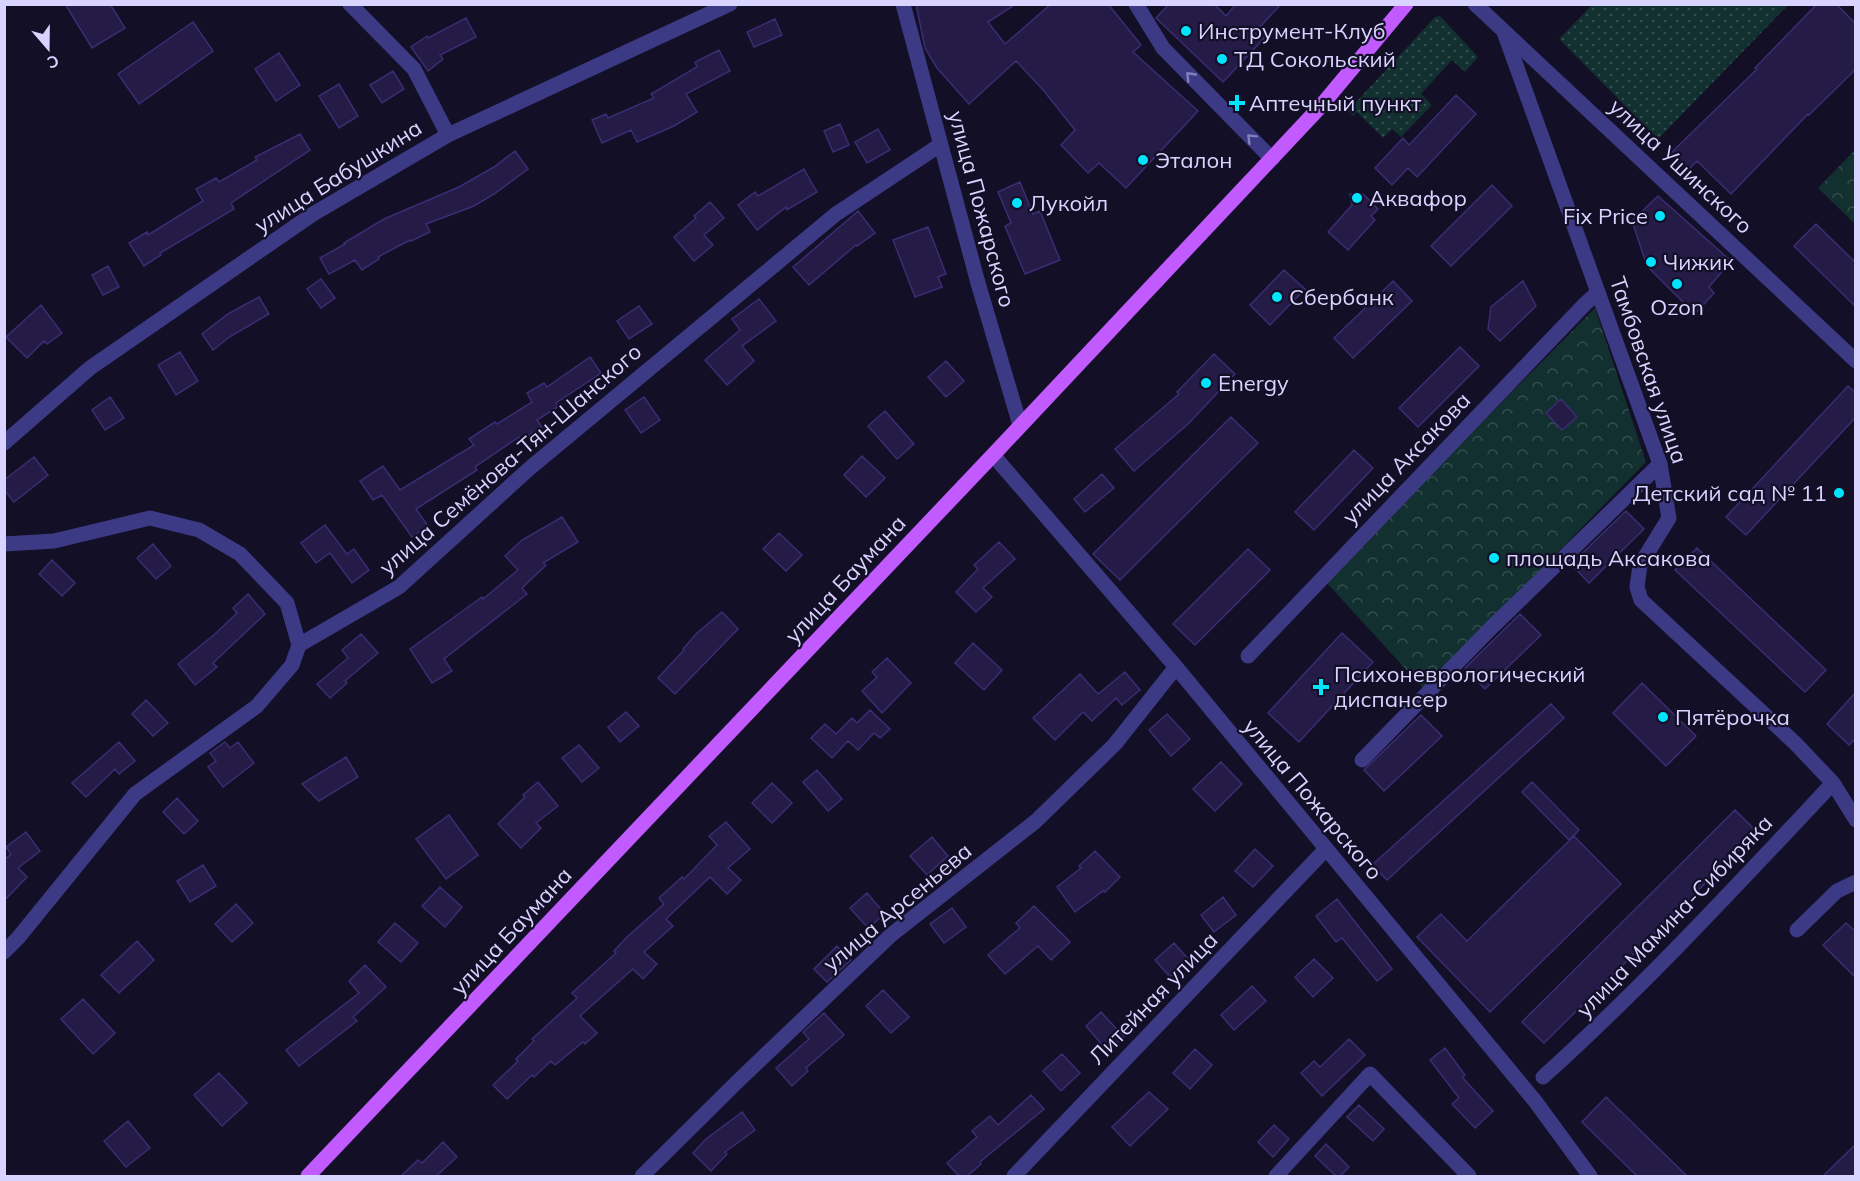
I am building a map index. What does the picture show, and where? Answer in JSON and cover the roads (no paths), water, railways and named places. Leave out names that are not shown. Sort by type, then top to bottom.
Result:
[{"type":"main road","name":"улица Баумана","points":[[308,1176],[1272,159],[1406,4]]},
{"type":"street","points":[[350,4],[414,69],[448,135]]},
{"type":"street","name":"улица Бабушкина","points":[[4,443],[100,361],[313,214],[448,135],[730,4]]},
{"type":"street","name":"улица Пожарского","points":[[903,4],[940,145],[1020,425]]},
{"type":"street","points":[[1136,4],[1163,48],[1272,159]]},
{"type":"street","name":"улица Ушинского","points":[[1475,4],[1856,361]]},
{"type":"street","name":"Тамбовская улица","points":[[1504,32],[1660,464],[1670,518],[1641,566],[1636,587],[1641,600],[1795,743],[1833,783],[1856,820]]},
{"type":"street","name":"улица Семёнова-Тян-Шанского","points":[[299,645],[399,587],[530,468],[836,214],[940,145]]},
{"type":"street","name":"улица Аксакова","points":[[1248,656],[1599,292]]},
{"type":"street","name":"улица Пожарского","points":[[993,455],[1176,667],[1535,1101],[1590,1176]]},
{"type":"street","points":[[1362,760],[1491,628],[1660,464]]},
{"type":"street","points":[[4,544],[54,541],[150,518],[199,530],[240,554],[286,603],[299,645],[292,665],[257,706],[135,794],[18,938],[4,951]]},
{"type":"street","name":"улица Арсеньева","points":[[642,1176],[736,1082],[891,935],[1036,821],[1115,744],[1176,667]]},
{"type":"street","name":"улица Мамина-Сибиряка","points":[[1543,1077],[1581,1043],[1727,895],[1833,783]]},
{"type":"street","name":"Литейная улица","points":[[1014,1176],[1326,850]]},
{"type":"street","points":[[1797,930],[1838,891],[1856,882]]},
{"type":"street","points":[[1276,1176],[1370,1074],[1469,1176]]},
{"type":"place","name":"Инструмент-Клуб","points":[[1186,31]]},
{"type":"place","name":"ТД Сокольский","points":[[1222,59]]},
{"type":"place","name":"Аптечный пункт","points":[[1237,103]]},
{"type":"place","name":"Эталон","points":[[1143,160]]},
{"type":"place","name":"Аквафор","points":[[1357,198]]},
{"type":"place","name":"Лукойл","points":[[1017,203]]},
{"type":"place","name":"Fix Price","points":[[1660,216]]},
{"type":"place","name":"Чижик","points":[[1651,262]]},
{"type":"place","name":"Ozon","points":[[1677,284]]},
{"type":"place","name":"Сбербанк","points":[[1277,297]]},
{"type":"place","name":"Energy","points":[[1206,383]]},
{"type":"place","name":"Детский сад № 11","points":[[1839,493]]},
{"type":"place","name":"площадь Аксакова","points":[[1494,558]]},
{"type":"place","name":"Психоневрологический диспансер","points":[[1321,687]]},
{"type":"place","name":"Пятёрочка","points":[[1663,717]]}]
